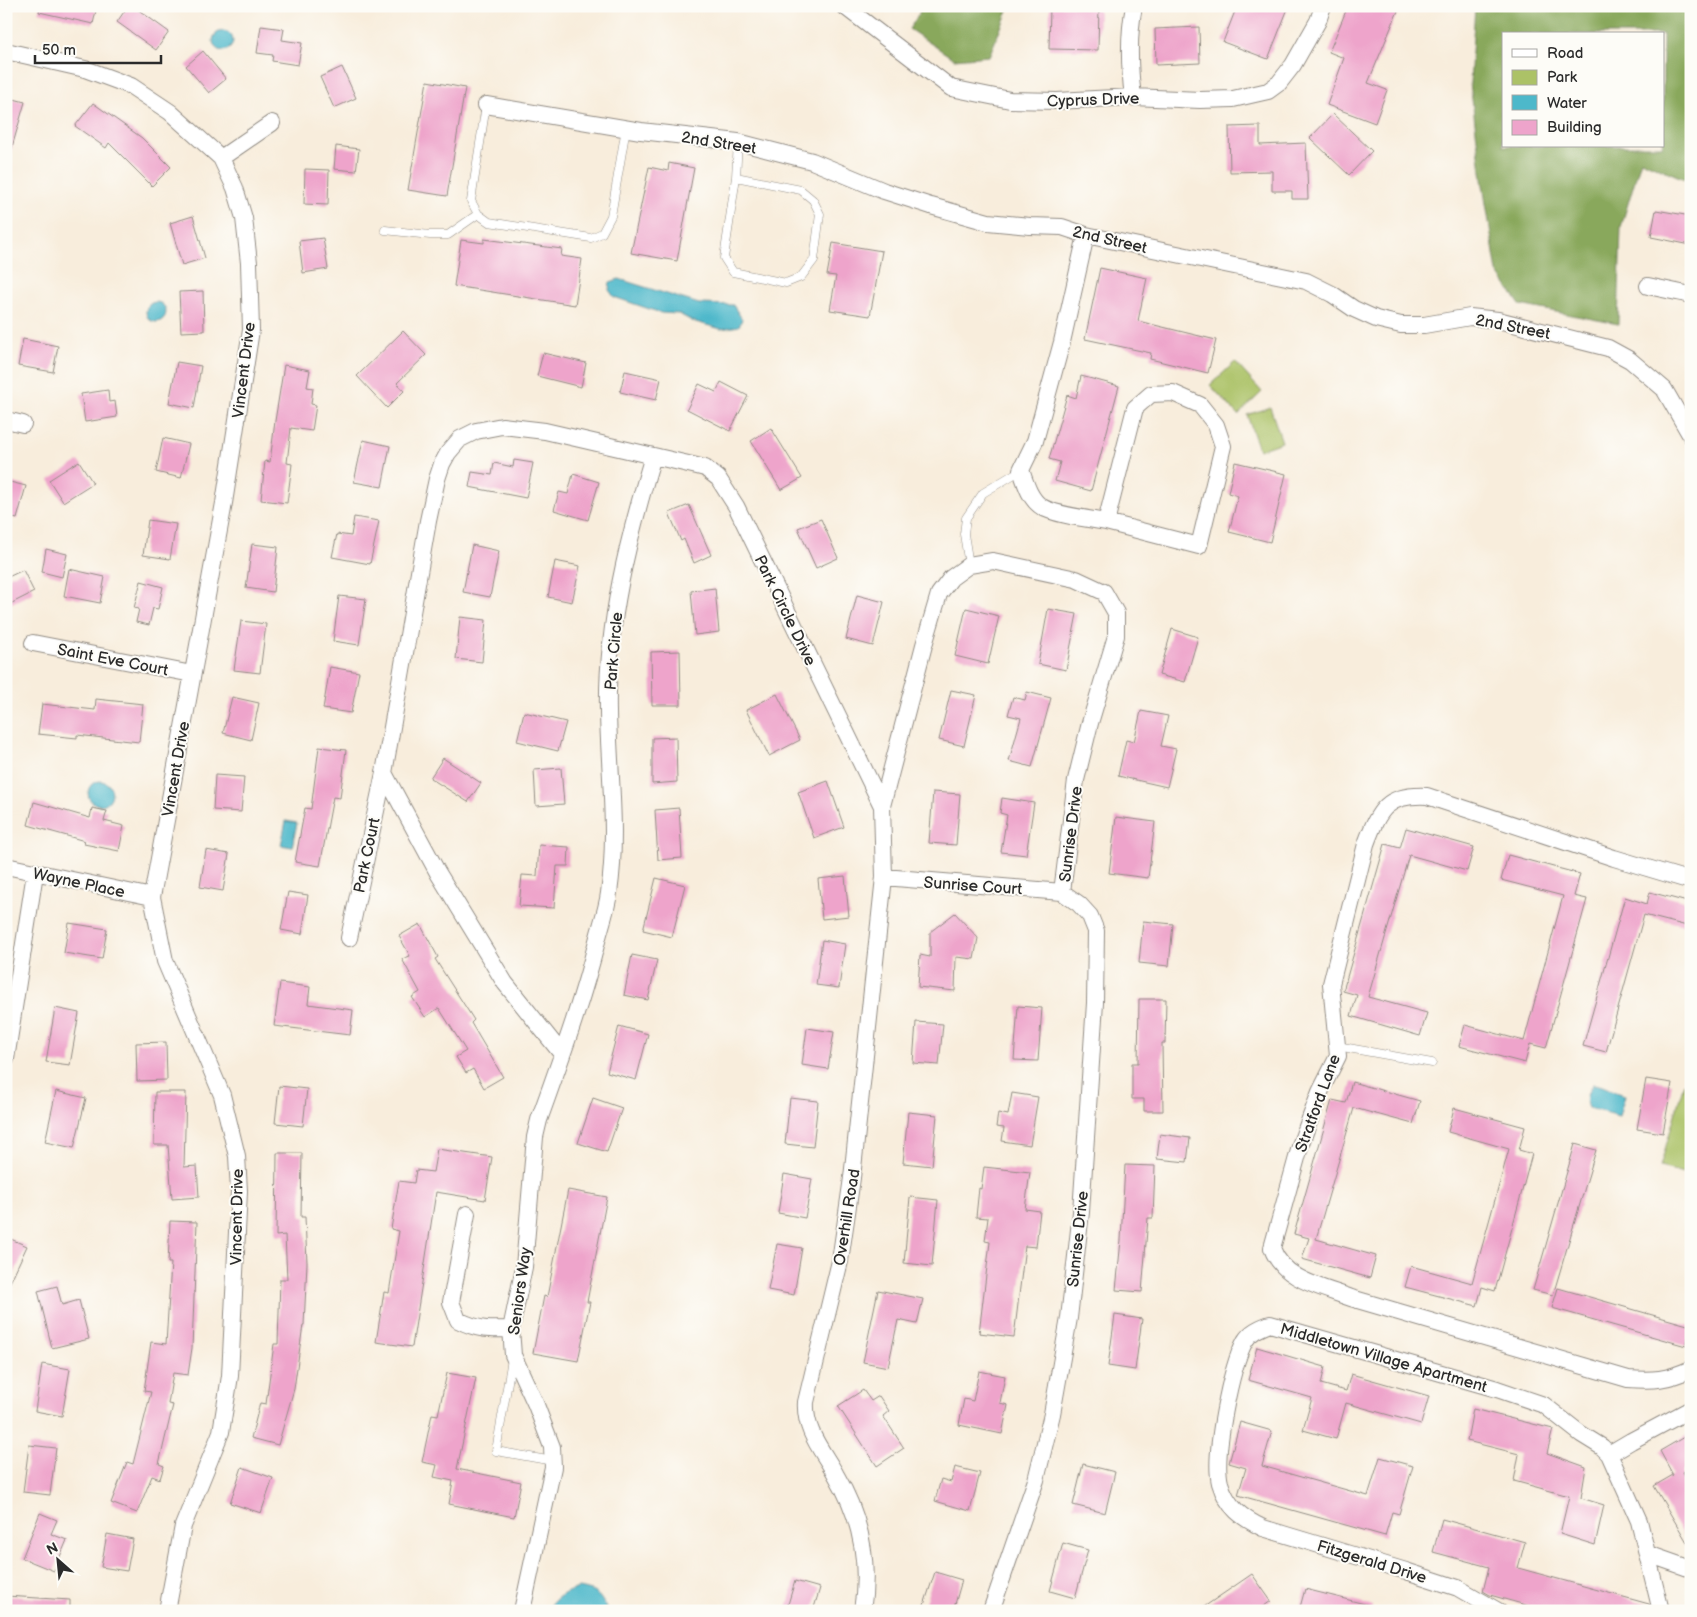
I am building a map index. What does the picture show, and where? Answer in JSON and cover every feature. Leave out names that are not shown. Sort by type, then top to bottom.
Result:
[{"type":"street","name":"Cyprus Drive","points":[[844,6],[951,88],[1010,100],[1057,101],[1133,97],[1200,100],[1233,99],[1268,90],[1279,83],[1293,65],[1318,20],[1323,6]]},
{"type":"street","points":[[1133,97],[1130,71],[1130,28],[1134,6]]},
{"type":"street","name":"Vincent Drive","points":[[6,50],[85,69],[131,86],[170,112],[221,158],[235,188],[244,218],[249,263],[251,330],[224,503],[152,897],[165,961],[222,1095],[237,1156],[239,1192],[230,1376],[221,1432],[183,1526],[167,1611]]},
{"type":"street","name":"2nd Street","points":[[486,105],[626,128],[738,142],[812,161],[884,191],[988,222],[1062,227],[1086,236],[1306,281],[1332,294],[1354,309],[1376,319],[1401,325],[1424,325],[1470,317],[1498,320],[1608,348],[1630,360],[1664,389],[1691,436]]},
{"type":"street","points":[[221,158],[272,123]]},
{"type":"street","points":[[1086,236],[1062,342],[1035,440],[1021,470],[1033,498],[1041,507],[1068,515],[1106,522],[1199,546],[1223,446],[1216,424],[1200,405],[1173,393],[1151,394],[1135,408],[1106,522]]},
{"type":"street","points":[[1648,286],[1691,295]]},
{"type":"street","points":[[6,420],[23,424]]},
{"type":"street","points":[[562,1054],[504,983],[438,873],[384,773],[430,512],[442,464],[454,446],[460,439],[476,430],[502,426],[545,431],[654,456]]},
{"type":"street","name":"Park Circle Drive","points":[[654,456],[705,468],[714,474],[722,484],[736,506],[882,806]]},
{"type":"street","name":"Park Circle","points":[[562,1054],[585,989],[609,894],[613,828],[608,711],[610,662],[616,611],[636,515],[654,456]]},
{"type":"street","name":"Sunrise Drive","points":[[882,806],[939,594],[951,578],[969,565],[993,561],[1076,579],[1104,592],[1116,613],[1116,636],[1090,723],[1076,780],[1062,892],[1079,904],[1090,916],[1096,931],[1095,1003],[1080,1212],[1069,1318],[1052,1414],[1036,1480],[991,1611]]},
{"type":"street","name":"Saint Eve Court","points":[[33,643],[192,674]]},
{"type":"street","name":"Park Court","points":[[349,938],[384,773]]},
{"type":"street","name":"Stratford Lane","points":[[1691,881],[1614,858],[1427,796],[1412,795],[1396,798],[1374,821],[1366,844],[1331,984],[1338,1056],[1320,1092],[1301,1144],[1272,1248],[1282,1267],[1306,1281],[1351,1298],[1628,1379],[1654,1381],[1691,1369]]},
{"type":"street","name":"Overhill Road","points":[[862,1611],[865,1557],[859,1523],[837,1476],[812,1437],[805,1415],[806,1402],[840,1261],[852,1178],[884,877],[882,806]]},
{"type":"street","name":"Wayne Place","points":[[6,866],[152,897]]},
{"type":"street","points":[[6,1059],[35,873]]},
{"type":"street","name":"Sunrise Court","points":[[884,877],[1062,892]]},
{"type":"street","name":"Seniors Way","points":[[522,1611],[553,1461],[552,1447],[536,1405],[513,1355],[512,1329],[524,1267],[535,1137],[562,1054]]},
{"type":"street","points":[[467,1214],[451,1302],[458,1320],[475,1328],[512,1329]]},
{"type":"street","name":"Middletown Village Apartment","points":[[1244,1519],[1236,1511],[1220,1482],[1218,1468],[1224,1417],[1229,1388],[1245,1341],[1253,1330],[1270,1324],[1497,1389],[1544,1405],[1602,1447],[1609,1454],[1639,1521],[1661,1611]]},
{"type":"street","points":[[1609,1454],[1691,1409]]},
{"type":"street","name":"Fitzgerald Drive","points":[[1244,1519],[1263,1528],[1458,1588],[1498,1611]]},
{"type":"street","points":[[1648,1554],[1691,1569]]},
{"type":"lane","points":[[486,105],[471,201],[478,214],[489,222],[591,238],[602,233],[611,216],[626,128]]},
{"type":"lane","points":[[736,177],[801,190],[813,200],[820,214],[814,260],[801,277],[786,283],[733,272],[724,258],[736,177],[738,142]]},
{"type":"lane","points":[[385,230],[430,236],[448,235],[478,214]]},
{"type":"lane","points":[[969,565],[964,534],[966,518],[983,493],[1021,470]]},
{"type":"lane","points":[[1337,1046],[1432,1063]]},
{"type":"lane","points":[[513,1355],[496,1451],[553,1461]]},
{"type":"green space","points":[[920,6],[1010,6],[989,56],[954,59],[909,29],[919,14]]},
{"type":"green space","points":[[1475,6],[1691,6],[1691,182],[1641,160],[1621,227],[1618,324],[1520,305],[1497,272],[1482,179],[1470,83]]},
{"type":"green space","points":[[1235,362],[1262,392],[1238,415],[1210,385]]},
{"type":"green space","points":[[1270,407],[1282,442],[1259,450],[1247,415]]},
{"type":"green space","points":[[1684,1083],[1691,1085],[1691,1175],[1660,1167]]},
{"type":"water","points":[[223,31],[230,34],[233,41],[230,48],[223,51],[216,48],[213,41],[216,34]]},
{"type":"water","points":[[619,279],[699,304],[733,305],[742,319],[739,326],[721,329],[692,321],[679,314],[661,313],[614,297],[609,290],[610,282]]},
{"type":"water","points":[[156,302],[163,305],[166,312],[163,319],[156,322],[149,319],[146,312],[149,305]]},
{"type":"water","points":[[100,781],[105,782],[111,788],[111,798],[105,804],[100,805],[95,804],[89,798],[88,793],[89,788],[95,782]]},
{"type":"water","points":[[286,821],[297,823],[292,847],[281,845]]},
{"type":"water","points":[[1593,1084],[1625,1095],[1619,1116],[1588,1108],[1587,1096]]},
{"type":"water","points":[[579,1588],[590,1591],[600,1597],[607,1611],[549,1611],[550,1606],[556,1599],[565,1593]]},
{"type":"building","points":[[40,6],[97,6],[93,24],[39,12]]},
{"type":"building","points":[[128,6],[133,6],[169,32],[156,50],[117,22]]},
{"type":"building","points":[[1050,6],[1099,6],[1098,50],[1049,49]]},
{"type":"building","points":[[1237,6],[1289,6],[1268,59],[1223,42]]},
{"type":"building","points":[[1348,6],[1400,6],[1368,83],[1387,90],[1375,123],[1327,105],[1344,58],[1329,52]]},
{"type":"building","points":[[261,26],[284,29],[282,40],[302,43],[298,65],[272,61],[273,55],[257,53]]},
{"type":"building","points":[[1199,27],[1200,63],[1156,65],[1155,29]]},
{"type":"building","points":[[203,51],[226,79],[209,93],[186,66]]},
{"type":"building","points":[[342,67],[356,98],[334,108],[320,77]]},
{"type":"building","points":[[427,81],[465,88],[447,196],[408,190]]},
{"type":"building","points":[[6,97],[25,102],[10,154],[6,154]]},
{"type":"building","points":[[93,103],[142,138],[171,167],[152,186],[109,143],[106,148],[75,126]]},
{"type":"building","points":[[1333,114],[1372,151],[1349,175],[1310,138]]},
{"type":"building","points":[[1260,126],[1260,145],[1306,143],[1308,199],[1292,199],[1292,191],[1272,191],[1272,171],[1230,172],[1229,127]]},
{"type":"building","points":[[336,146],[359,149],[356,171],[334,169]]},
{"type":"building","points":[[669,163],[694,168],[677,261],[631,253],[649,167],[668,171]]},
{"type":"building","points":[[305,169],[329,170],[328,205],[304,204]]},
{"type":"building","points":[[1656,210],[1691,216],[1691,245],[1651,237]]},
{"type":"building","points":[[193,216],[205,258],[182,265],[170,223]]},
{"type":"building","points":[[323,238],[328,269],[303,273],[299,241]]},
{"type":"building","points":[[484,239],[562,249],[561,256],[582,259],[575,305],[454,286],[461,240],[484,243]]},
{"type":"building","points":[[833,243],[882,251],[870,316],[830,310],[836,276],[827,275]]},
{"type":"building","points":[[1100,268],[1147,278],[1138,321],[1216,340],[1208,373],[1150,359],[1151,353],[1085,339]]},
{"type":"building","points":[[203,291],[204,331],[181,332],[179,292]]},
{"type":"building","points":[[403,331],[426,355],[397,383],[404,391],[387,408],[357,376]]},
{"type":"building","points":[[23,339],[58,346],[53,372],[18,366]]},
{"type":"building","points":[[543,353],[586,363],[581,387],[537,376]]},
{"type":"building","points":[[177,362],[201,366],[194,408],[169,403]]},
{"type":"building","points":[[284,365],[310,370],[307,387],[313,388],[311,404],[316,405],[312,431],[291,428],[287,463],[292,464],[287,503],[261,500],[265,461],[270,462]]},
{"type":"building","points":[[625,371],[661,379],[656,400],[620,392]]},
{"type":"building","points":[[1081,376],[1119,386],[1091,491],[1055,481],[1060,462],[1049,459],[1067,395],[1076,398]]},
{"type":"building","points":[[721,382],[748,396],[730,431],[687,409],[699,384],[716,392]]},
{"type":"building","points":[[108,390],[109,402],[115,401],[117,417],[85,422],[81,394]]},
{"type":"building","points":[[771,428],[802,478],[781,490],[751,441]]},
{"type":"building","points":[[163,438],[189,444],[181,478],[156,472]]},
{"type":"building","points":[[363,440],[390,446],[382,487],[354,482]]},
{"type":"building","points":[[514,460],[533,463],[526,498],[469,487],[472,472],[492,475],[494,463],[513,467]]},
{"type":"building","points":[[79,461],[93,483],[63,502],[49,480]]},
{"type":"building","points":[[1235,462],[1286,474],[1270,542],[1229,532],[1238,496],[1228,493]]},
{"type":"building","points":[[573,474],[599,482],[588,520],[554,510],[559,492],[568,494]]},
{"type":"building","points":[[6,481],[26,486],[17,519],[6,516]]},
{"type":"building","points":[[689,505],[711,555],[694,563],[684,539],[681,541],[669,513]]},
{"type":"building","points":[[354,517],[379,521],[370,564],[332,557],[337,534],[351,536]]},
{"type":"building","points":[[821,519],[838,558],[816,568],[798,528]]},
{"type":"building","points":[[148,520],[176,524],[170,559],[143,555]]},
{"type":"building","points":[[252,544],[278,547],[273,592],[246,588]]},
{"type":"building","points":[[472,545],[499,551],[490,597],[463,592]]},
{"type":"building","points":[[46,549],[67,554],[62,577],[42,572]]},
{"type":"building","points":[[555,561],[580,566],[572,602],[548,597]]},
{"type":"building","points":[[69,569],[105,577],[100,603],[64,596]]},
{"type":"building","points":[[23,570],[34,592],[6,606],[6,578]]},
{"type":"building","points":[[141,581],[163,587],[158,609],[153,608],[149,625],[136,622],[139,609],[134,608]]},
{"type":"building","points":[[715,588],[719,632],[695,635],[691,591]]},
{"type":"building","points":[[857,595],[884,602],[873,646],[846,639]]},
{"type":"building","points":[[339,596],[366,599],[359,645],[333,641]]},
{"type":"building","points":[[966,608],[999,616],[988,664],[955,656]]},
{"type":"building","points":[[1048,609],[1077,614],[1066,670],[1038,664]]},
{"type":"building","points":[[460,617],[486,620],[482,662],[456,659]]},
{"type":"building","points":[[241,621],[266,624],[260,673],[234,670]]},
{"type":"building","points":[[1172,629],[1198,637],[1185,682],[1159,675]]},
{"type":"building","points":[[680,651],[681,705],[652,705],[651,652]]},
{"type":"building","points":[[330,667],[359,672],[351,713],[323,709]]},
{"type":"building","points":[[951,690],[976,695],[964,746],[939,740]]},
{"type":"building","points":[[1027,692],[1051,698],[1032,767],[1009,761],[1021,718],[1008,715],[1013,697],[1025,700]]},
{"type":"building","points":[[777,694],[800,740],[769,756],[746,710]]},
{"type":"building","points":[[232,697],[259,703],[251,740],[223,733]]},
{"type":"building","points":[[96,699],[143,704],[139,742],[77,735],[77,738],[38,734],[42,704],[95,710]]},
{"type":"building","points":[[1141,711],[1168,716],[1161,746],[1176,749],[1167,787],[1118,776],[1126,740],[1134,742]]},
{"type":"building","points":[[524,712],[566,722],[558,751],[517,741]]},
{"type":"building","points":[[676,737],[677,782],[652,784],[652,738]]},
{"type":"building","points":[[319,747],[346,750],[340,798],[333,797],[320,866],[295,862],[305,808],[311,809]]},
{"type":"building","points":[[443,758],[481,783],[468,802],[430,778]]},
{"type":"building","points":[[561,768],[564,804],[536,806],[534,770]]},
{"type":"building","points":[[215,775],[244,777],[241,812],[213,810]]},
{"type":"building","points":[[828,781],[844,827],[814,838],[798,792]]},
{"type":"building","points":[[933,792],[960,794],[956,845],[929,843]]},
{"type":"building","points":[[1002,798],[1034,803],[1026,855],[1001,852],[1007,815],[1000,813]]},
{"type":"building","points":[[34,802],[90,818],[92,808],[107,811],[104,821],[124,826],[119,851],[84,844],[85,841],[28,825]]},
{"type":"building","points":[[679,808],[682,858],[658,860],[655,810]]},
{"type":"building","points":[[1116,817],[1155,822],[1148,878],[1109,873]]},
{"type":"building","points":[[1406,828],[1474,847],[1467,871],[1409,855],[1368,997],[1427,1013],[1420,1036],[1351,1016],[1357,995],[1343,991],[1385,844],[1400,848]]},
{"type":"building","points":[[539,845],[569,847],[568,866],[557,866],[554,908],[519,906],[522,875],[537,876]]},
{"type":"building","points":[[206,850],[229,854],[223,891],[200,887]]},
{"type":"building","points":[[1508,855],[1580,874],[1574,896],[1587,899],[1546,1048],[1530,1044],[1525,1063],[1459,1046],[1465,1025],[1524,1041],[1563,896],[1501,880]]},
{"type":"building","points":[[845,876],[849,916],[822,919],[818,879]]},
{"type":"building","points":[[656,878],[685,885],[672,937],[643,930]]},
{"type":"building","points":[[288,892],[308,895],[302,934],[281,930]]},
{"type":"building","points":[[1650,892],[1691,903],[1691,927],[1644,915],[1606,1052],[1583,1046],[1625,897],[1647,904]]},
{"type":"building","points":[[955,913],[978,938],[974,959],[956,957],[955,991],[918,987],[920,955],[930,957],[930,932]]},
{"type":"building","points":[[1143,921],[1173,924],[1169,966],[1139,963]]},
{"type":"building","points":[[69,923],[107,929],[102,959],[64,953]]},
{"type":"building","points":[[420,924],[438,957],[435,959],[474,1020],[471,1023],[503,1077],[484,1088],[473,1069],[466,1073],[456,1057],[466,1051],[439,1008],[425,1017],[412,997],[420,992],[402,959],[410,956],[399,936]]},
{"type":"building","points":[[822,940],[845,944],[839,988],[816,985]]},
{"type":"building","points":[[632,955],[657,960],[648,1000],[624,995]]},
{"type":"building","points":[[280,983],[310,987],[308,1004],[353,1010],[350,1035],[274,1026]]},
{"type":"building","points":[[1139,999],[1166,999],[1165,1043],[1162,1043],[1163,1111],[1144,1111],[1144,1099],[1132,1099],[1132,1063],[1138,1063]]},
{"type":"building","points":[[1018,1006],[1042,1008],[1038,1061],[1014,1060]]},
{"type":"building","points":[[55,1008],[79,1013],[70,1065],[46,1062]]},
{"type":"building","points":[[916,1022],[943,1024],[939,1065],[913,1063]]},
{"type":"building","points":[[619,1026],[648,1034],[636,1080],[607,1072]]},
{"type":"building","points":[[807,1028],[834,1032],[828,1069],[802,1065]]},
{"type":"building","points":[[166,1042],[167,1080],[137,1081],[136,1043]]},
{"type":"building","points":[[1646,1079],[1672,1083],[1663,1133],[1637,1129]]},
{"type":"building","points":[[1352,1082],[1420,1101],[1413,1124],[1354,1108],[1316,1239],[1376,1256],[1370,1278],[1302,1259],[1309,1238],[1294,1234],[1332,1100],[1346,1103]]},
{"type":"building","points":[[279,1086],[307,1089],[303,1126],[275,1123]]},
{"type":"building","points":[[56,1091],[86,1098],[74,1148],[45,1142]]},
{"type":"building","points":[[155,1092],[186,1092],[184,1167],[197,1166],[199,1197],[172,1199],[168,1145],[154,1145]]},
{"type":"building","points":[[1012,1093],[1038,1097],[1030,1145],[1002,1141],[1004,1128],[996,1127],[998,1113],[1008,1115]]},
{"type":"building","points":[[593,1098],[622,1108],[607,1152],[578,1143]]},
{"type":"building","points":[[790,1098],[818,1101],[813,1147],[785,1144]]},
{"type":"building","points":[[1454,1108],[1525,1127],[1519,1150],[1532,1154],[1495,1291],[1482,1287],[1477,1306],[1405,1287],[1411,1266],[1472,1283],[1509,1149],[1448,1132]]},
{"type":"building","points":[[908,1112],[937,1115],[932,1166],[903,1163]]},
{"type":"building","points":[[1160,1134],[1190,1138],[1187,1162],[1157,1159]]},
{"type":"building","points":[[1575,1144],[1596,1150],[1553,1295],[1533,1290]]},
{"type":"building","points":[[437,1149],[492,1157],[485,1200],[436,1192],[412,1347],[376,1342],[384,1292],[389,1293],[399,1231],[391,1229],[399,1181],[414,1183],[416,1170],[433,1172]]},
{"type":"building","points":[[277,1153],[302,1153],[301,1217],[305,1217],[307,1263],[304,1325],[294,1389],[278,1445],[251,1438],[260,1403],[266,1404],[274,1344],[278,1344],[280,1279],[287,1279],[285,1235],[276,1236]]},
{"type":"building","points":[[1125,1165],[1155,1166],[1153,1218],[1148,1218],[1142,1292],[1116,1290]]},
{"type":"building","points":[[984,1167],[1030,1172],[1025,1209],[1040,1211],[1036,1247],[1025,1246],[1014,1337],[979,1333],[990,1242],[985,1241],[988,1218],[976,1217],[979,1188],[981,1189]]},
{"type":"building","points":[[784,1174],[812,1179],[805,1218],[778,1213]]},
{"type":"building","points":[[568,1190],[607,1197],[587,1302],[590,1302],[578,1361],[533,1353],[544,1296],[547,1297]]},
{"type":"building","points":[[910,1197],[938,1200],[932,1266],[904,1263]]},
{"type":"building","points":[[170,1221],[197,1222],[192,1348],[188,1375],[173,1373],[168,1404],[173,1405],[159,1464],[164,1466],[160,1479],[152,1476],[137,1513],[111,1503],[127,1462],[133,1464],[151,1392],[144,1391],[151,1342],[166,1344],[171,1263],[168,1263]]},
{"type":"building","points":[[6,1237],[27,1246],[6,1291]]},
{"type":"building","points":[[777,1244],[802,1248],[794,1295],[768,1290]]},
{"type":"building","points":[[57,1286],[62,1305],[79,1300],[89,1339],[52,1348],[38,1291]]},
{"type":"building","points":[[1558,1288],[1691,1326],[1686,1346],[1552,1308]]},
{"type":"building","points":[[878,1290],[923,1299],[917,1324],[898,1320],[888,1367],[863,1362]]},
{"type":"building","points":[[1115,1315],[1142,1319],[1135,1370],[1108,1366]]},
{"type":"building","points":[[1257,1347],[1325,1367],[1321,1384],[1346,1391],[1351,1374],[1429,1396],[1421,1424],[1346,1403],[1336,1439],[1303,1430],[1312,1398],[1248,1380]]},
{"type":"building","points":[[42,1364],[70,1369],[62,1416],[35,1411]]},
{"type":"building","points":[[979,1371],[1005,1376],[1000,1403],[1008,1405],[1002,1434],[959,1425],[964,1399],[973,1401]]},
{"type":"building","points":[[447,1373],[476,1378],[457,1469],[521,1482],[514,1517],[449,1504],[453,1481],[434,1477],[437,1465],[422,1462],[432,1414],[438,1415]]},
{"type":"building","points":[[863,1390],[871,1401],[879,1396],[889,1411],[883,1416],[904,1448],[877,1466],[838,1406]]},
{"type":"building","points":[[1473,1409],[1553,1429],[1547,1453],[1586,1467],[1581,1498],[1604,1505],[1595,1545],[1560,1534],[1569,1496],[1514,1481],[1519,1454],[1467,1441]]},
{"type":"building","points":[[1240,1422],[1272,1431],[1262,1466],[1368,1496],[1380,1457],[1413,1466],[1399,1514],[1392,1512],[1385,1536],[1238,1495],[1246,1468],[1229,1463]]},
{"type":"building","points":[[1691,1433],[1691,1467],[1682,1472],[1691,1487],[1691,1549],[1654,1486],[1673,1475],[1660,1451]]},
{"type":"building","points":[[29,1445],[56,1448],[50,1495],[23,1492]]},
{"type":"building","points":[[1083,1464],[1115,1472],[1105,1513],[1073,1505]]},
{"type":"building","points":[[242,1467],[273,1478],[261,1513],[230,1503]]},
{"type":"building","points":[[955,1467],[980,1473],[970,1511],[935,1501],[941,1479],[951,1482]]},
{"type":"building","points":[[40,1513],[57,1520],[51,1534],[67,1540],[54,1571],[22,1558]]},
{"type":"building","points":[[1442,1519],[1525,1542],[1518,1568],[1649,1604],[1651,1611],[1547,1611],[1490,1595],[1483,1591],[1489,1567],[1433,1552]]},
{"type":"building","points":[[107,1534],[133,1539],[127,1571],[101,1567]]},
{"type":"building","points":[[1063,1543],[1088,1550],[1075,1598],[1050,1591]]},
{"type":"building","points":[[935,1572],[962,1580],[953,1611],[922,1611]]},
{"type":"building","points":[[1252,1574],[1271,1601],[1257,1611],[1198,1611]]},
{"type":"building","points":[[795,1581],[820,1588],[813,1611],[786,1611]]},
{"type":"building","points":[[1305,1589],[1373,1606],[1372,1611],[1299,1611]]},
{"type":"building","points":[[6,1596],[70,1600],[70,1611],[6,1611]]}]
